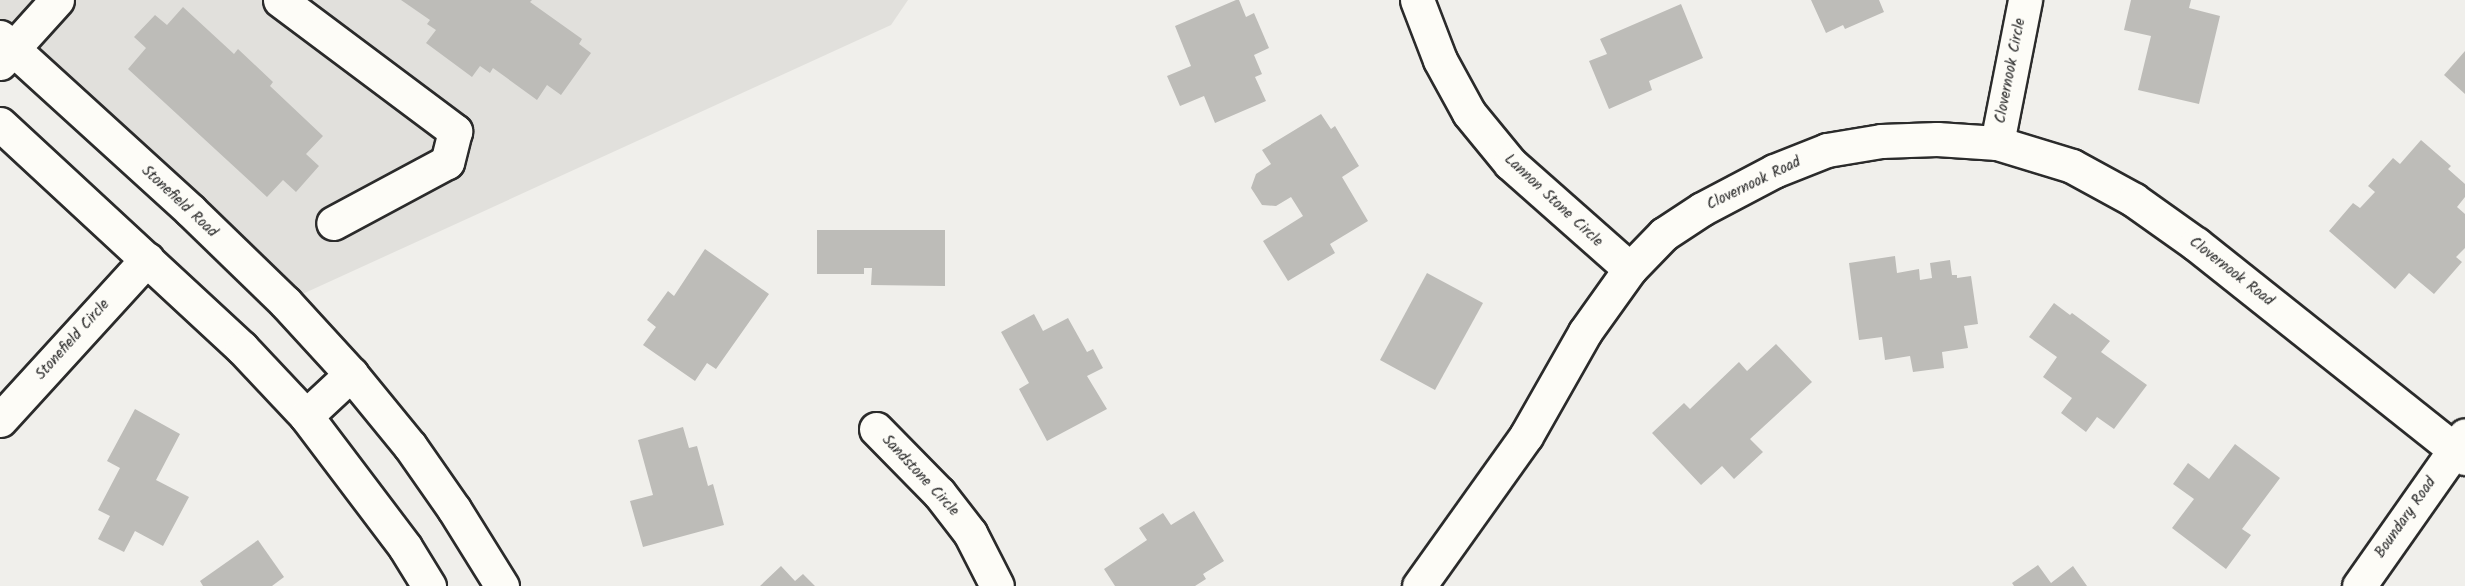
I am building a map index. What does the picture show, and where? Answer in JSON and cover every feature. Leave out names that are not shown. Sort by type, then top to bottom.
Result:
[{"type":"street","points":[[4,50],[57,0]]},
{"type":"street","points":[[280,0],[455,131],[447,162],[333,223]]},
{"type":"street","name":"Lannon Stone Circle","points":[[1417,0],[1440,60],[1469,113],[1510,163],[1630,269]]},
{"type":"street","name":"Clovernook Circle","points":[[1997,142],[2025,0]]},
{"type":"street","name":"Stonefield Road","points":[[4,50],[191,211],[285,303],[351,374],[410,446],[454,509],[502,586]]},
{"type":"street","points":[[2,131],[147,259],[242,348],[306,416],[405,547],[429,586]]},
{"type":"street","name":"Clovernook Road","points":[[1419,586],[1526,436],[1585,332],[1630,269],[1664,234],[1702,209],[1774,171],[1827,150],[1881,141],[1937,139],[1997,142],[2072,166],[2134,200],[2196,244],[2461,448]]},
{"type":"street","name":"Stonefield Circle","points":[[0,420],[147,259]]},
{"type":"street","points":[[306,416],[351,374]]},
{"type":"street","name":"Sandstone Circle","points":[[876,429],[939,493],[964,525],[993,574],[996,586]]},
{"type":"street","name":"Boundary Road","points":[[2359,586],[2461,448]]},
{"type":"shaded area","points":[[0,0],[908,0],[891,25],[285,302],[0,37]]},
{"type":"building","points":[[401,0],[532,0],[530,2],[582,39],[579,44],[591,53],[561,95],[547,85],[537,100],[493,68],[490,73],[480,66],[472,77],[426,43],[436,30],[427,24],[430,20]]},
{"type":"building","points":[[1239,0],[1246,17],[1254,13],[1269,48],[1254,55],[1262,74],[1255,77],[1266,101],[1215,123],[1204,96],[1180,106],[1167,76],[1191,66],[1175,26]]},
{"type":"building","points":[[1811,0],[1879,0],[1884,12],[1845,29],[1843,25],[1826,33]]},
{"type":"building","points":[[2131,0],[2191,0],[2189,8],[2220,16],[2199,104],[2138,90],[2151,36],[2124,30]]},
{"type":"building","points":[[1681,4],[1703,58],[1649,81],[1652,90],[1609,109],[1589,61],[1607,54],[1600,39]]},
{"type":"building","points":[[183,7],[234,54],[238,49],[273,82],[270,86],[323,136],[306,154],[319,166],[296,192],[283,180],[267,197],[128,69],[146,48],[134,37],[155,15],[167,25]]},
{"type":"building","points":[[2465,51],[2465,94],[2444,75]]},
{"type":"building","points":[[1321,114],[1331,129],[1335,126],[1359,166],[1342,177],[1368,221],[1330,244],[1335,253],[1288,281],[1263,241],[1303,216],[1291,197],[1276,206],[1262,205],[1251,188],[1256,174],[1271,164],[1262,150]]},
{"type":"building","points":[[2421,140],[2451,166],[2448,169],[2465,184],[2465,197],[2457,207],[2465,214],[2465,248],[2456,257],[2462,262],[2434,294],[2409,273],[2395,289],[2329,231],[2353,203],[2360,208],[2375,192],[2368,186],[2393,158],[2400,164]]},
{"type":"building","points":[[817,230],[945,230],[945,286],[871,285],[872,268],[864,268],[864,274],[817,274]]},
{"type":"building","points":[[705,249],[769,294],[716,369],[707,363],[695,381],[643,345],[656,327],[647,320],[668,291],[674,296]]},
{"type":"building","points":[[1895,256],[1897,273],[1919,269],[1920,280],[1932,278],[1930,263],[1950,260],[1952,275],[1957,275],[1957,278],[1971,276],[1978,324],[1964,326],[1968,348],[1942,352],[1944,368],[1913,372],[1910,356],[1885,360],[1882,337],[1859,340],[1849,263]]},
{"type":"building","points":[[1427,273],[1483,303],[1435,390],[1380,360]]},
{"type":"building","points":[[2054,303],[2070,315],[2072,313],[2110,341],[2101,352],[2147,385],[2114,429],[2097,417],[2086,432],[2061,413],[2072,398],[2043,377],[2057,357],[2029,337]]},
{"type":"building","points":[[1034,314],[1043,331],[1068,318],[1087,352],[1093,349],[1103,368],[1087,376],[1107,409],[1047,441],[1019,389],[1029,383],[1001,332]]},
{"type":"building","points":[[1776,344],[1812,382],[1750,439],[1763,452],[1734,479],[1722,466],[1701,485],[1652,433],[1684,403],[1690,409],[1739,362],[1747,371]]},
{"type":"building","points":[[135,409],[180,434],[156,480],[189,497],[163,546],[135,531],[124,552],[98,539],[110,516],[98,510],[120,468],[107,461]]},
{"type":"building","points":[[683,427],[689,448],[697,446],[708,486],[713,484],[724,525],[643,547],[630,501],[653,495],[638,440]]},
{"type":"building","points":[[2235,444],[2280,478],[2242,529],[2251,535],[2226,569],[2172,528],[2194,499],[2173,484],[2188,463],[2209,479]]},
{"type":"building","points":[[1194,511],[1224,561],[1203,574],[1206,579],[1195,586],[1115,586],[1104,569],[1147,540],[1139,528],[1163,513],[1171,525]]},
{"type":"building","points":[[258,540],[284,577],[272,586],[203,586],[200,581]]},
{"type":"building","points":[[2038,565],[2051,583],[2073,566],[2087,586],[2014,586],[2012,583]]},
{"type":"building","points":[[781,566],[795,581],[803,574],[815,586],[760,586]]}]
